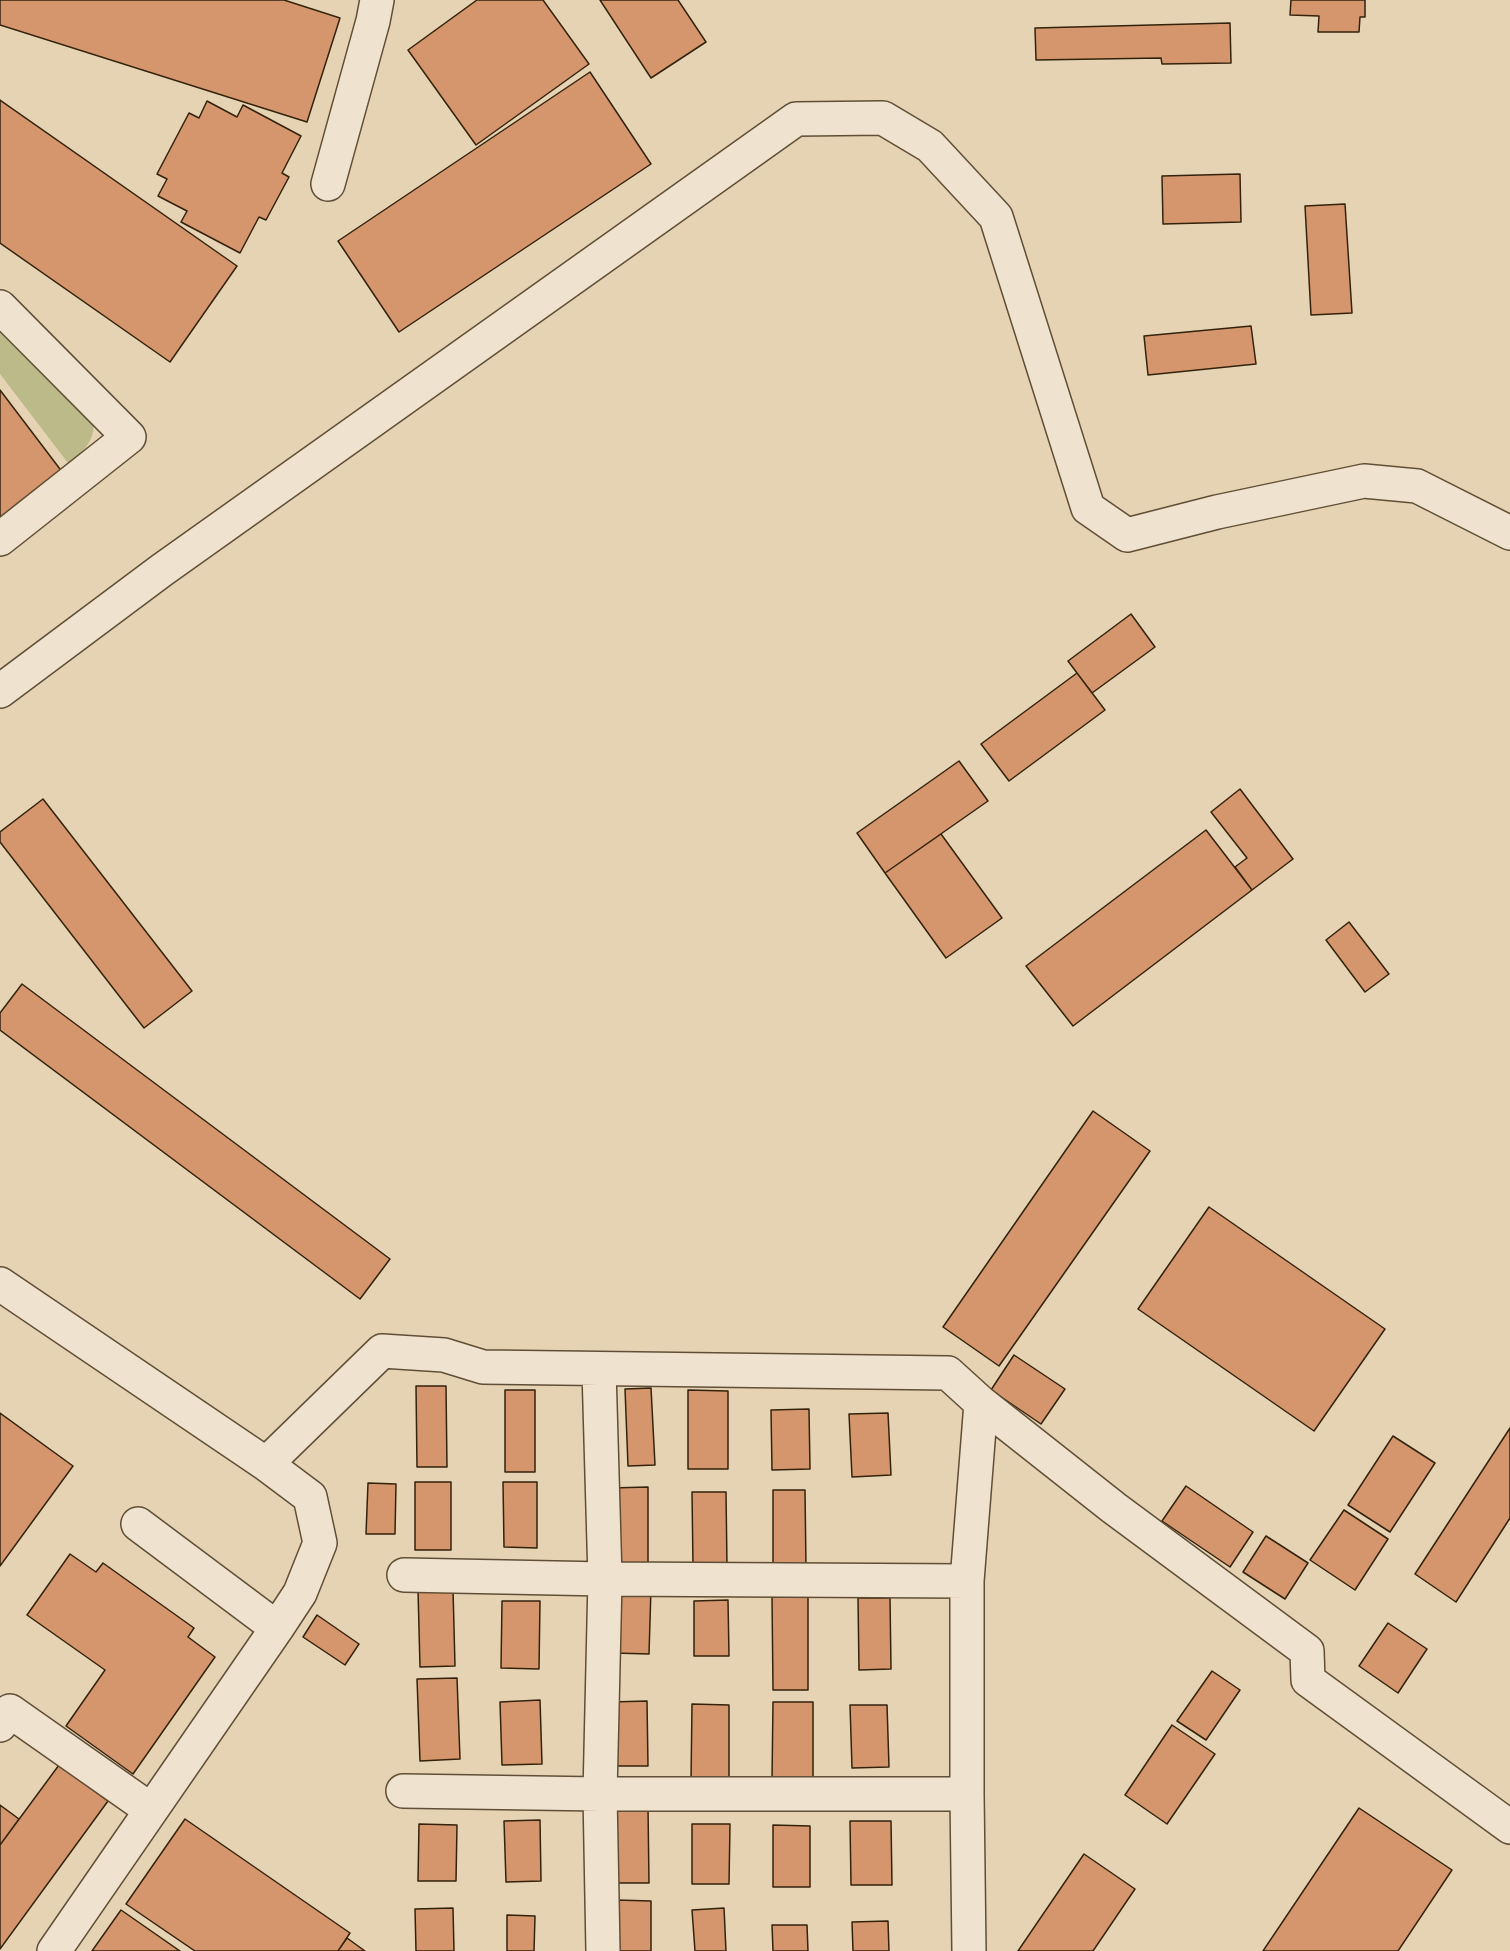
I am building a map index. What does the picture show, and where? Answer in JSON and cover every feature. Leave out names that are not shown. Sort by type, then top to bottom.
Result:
[{"type":"street","points":[[328,184],[374,21],[377,0]]},
{"type":"street","points":[[0,691],[162,570],[796,119],[883,118],[930,146],[996,217],[1088,508],[1127,535],[1217,512],[1364,481],[1417,486],[1510,532]]},
{"type":"street","points":[[0,307],[129,437],[0,539]]},
{"type":"street","points":[[0,1284],[266,1464],[310,1497],[320,1543],[300,1593],[54,1951]]},
{"type":"street","points":[[266,1464],[382,1351],[444,1355],[483,1367],[948,1373],[981,1403],[1114,1508],[1307,1651],[1308,1680],[1510,1827]]},
{"type":"street","points":[[599,1370],[605,1579],[600,1794],[603,1951]]},
{"type":"street","points":[[969,1951],[968,1581],[981,1403]]},
{"type":"street","points":[[138,1524],[277,1628]]},
{"type":"street","points":[[404,1575],[605,1579],[968,1581]]},
{"type":"street","points":[[0,1725],[10,1711],[151,1810]]},
{"type":"street","points":[[404,1791],[600,1794],[967,1794]]},
{"type":"shaded area","points":[[0,318],[92,418],[91,439],[84,449],[68,463],[0,374]]},
{"type":"building","points":[[0,0],[284,0],[340,18],[307,122],[0,25]]},
{"type":"building","points":[[477,0],[543,0],[589,64],[476,145],[408,50]]},
{"type":"building","points":[[600,0],[678,0],[706,42],[651,78]]},
{"type":"building","points":[[1291,0],[1365,0],[1365,17],[1360,17],[1359,32],[1318,32],[1319,16],[1290,15]]},
{"type":"building","points":[[1230,23],[1231,63],[1162,64],[1161,58],[1036,60],[1035,28]]},
{"type":"building","points":[[590,72],[651,164],[399,332],[338,241]]},
{"type":"building","points":[[0,100],[237,266],[170,362],[0,243]]},
{"type":"building","points":[[207,101],[237,117],[243,105],[301,136],[282,173],[289,177],[266,220],[259,217],[240,253],[181,222],[187,211],[158,196],[167,179],[157,174],[189,113],[199,118]]},
{"type":"building","points":[[1240,174],[1241,222],[1163,224],[1162,176]]},
{"type":"building","points":[[1345,204],[1352,313],[1311,315],[1305,206]]},
{"type":"building","points":[[1251,326],[1256,364],[1148,375],[1144,336]]},
{"type":"building","points":[[0,390],[63,473],[0,519]]},
{"type":"building","points":[[1131,614],[1155,647],[1092,693],[1068,661]]},
{"type":"building","points":[[1077,673],[1105,710],[1009,781],[981,744]]},
{"type":"building","points":[[959,761],[988,801],[885,873],[857,833]]},
{"type":"building","points":[[1240,789],[1293,859],[1252,890],[1235,867],[1247,858],[1211,812]]},
{"type":"building","points":[[43,799],[192,991],[144,1028],[0,842],[0,832]]},
{"type":"building","points":[[1206,830],[1252,890],[1073,1026],[1026,966]]},
{"type":"building","points":[[941,834],[1002,918],[946,958],[885,873]]},
{"type":"building","points":[[1349,922],[1389,974],[1365,992],[1326,940]]},
{"type":"building","points":[[22,984],[390,1259],[360,1299],[0,1030],[0,1013]]},
{"type":"building","points":[[1093,1111],[1150,1151],[999,1366],[943,1327]]},
{"type":"building","points":[[1209,1207],[1385,1329],[1314,1431],[1138,1309]]},
{"type":"building","points":[[1014,1355],[1065,1389],[1041,1424],[991,1390]]},
{"type":"building","points":[[416,1386],[446,1386],[447,1467],[417,1467]]},
{"type":"building","points":[[651,1388],[655,1465],[628,1466],[625,1389]]},
{"type":"building","points":[[505,1390],[535,1390],[535,1472],[505,1472]]},
{"type":"building","points":[[688,1390],[728,1391],[728,1469],[688,1469]]},
{"type":"building","points":[[809,1409],[810,1469],[772,1470],[771,1410]]},
{"type":"building","points":[[0,1413],[73,1466],[0,1566]]},
{"type":"building","points":[[888,1413],[891,1475],[852,1477],[849,1414]]},
{"type":"building","points":[[1510,1428],[1510,1518],[1456,1602],[1415,1574]]},
{"type":"building","points":[[1393,1436],[1435,1463],[1390,1532],[1348,1505]]},
{"type":"building","points":[[415,1482],[451,1482],[451,1550],[415,1550]]},
{"type":"building","points":[[503,1482],[537,1482],[537,1548],[504,1547]]},
{"type":"building","points":[[368,1483],[396,1484],[395,1534],[366,1534]]},
{"type":"building","points":[[1186,1486],[1253,1532],[1230,1567],[1162,1521]]},
{"type":"building","points":[[648,1487],[648,1568],[612,1568],[611,1488]]},
{"type":"building","points":[[773,1490],[805,1490],[806,1568],[773,1568]]},
{"type":"building","points":[[692,1492],[726,1492],[727,1566],[693,1566]]},
{"type":"building","points":[[1344,1510],[1388,1539],[1355,1590],[1310,1560]]},
{"type":"building","points":[[1266,1536],[1308,1563],[1285,1599],[1243,1572]]},
{"type":"building","points":[[70,1554],[96,1572],[103,1563],[194,1628],[188,1637],[215,1657],[133,1774],[66,1726],[105,1670],[27,1615]]},
{"type":"building","points":[[615,1587],[651,1588],[649,1654],[613,1653]]},
{"type":"building","points":[[453,1589],[455,1666],[420,1667],[418,1590]]},
{"type":"building","points":[[772,1597],[808,1597],[808,1690],[773,1690]]},
{"type":"building","points":[[858,1598],[890,1598],[891,1669],[859,1670]]},
{"type":"building","points":[[728,1600],[729,1656],[694,1656],[694,1601]]},
{"type":"building","points":[[502,1601],[540,1601],[539,1669],[501,1668]]},
{"type":"building","points":[[317,1615],[359,1644],[345,1665],[303,1637]]},
{"type":"building","points":[[1388,1623],[1427,1649],[1398,1693],[1359,1666]]},
{"type":"building","points":[[1212,1671],[1240,1690],[1206,1740],[1177,1721]]},
{"type":"building","points":[[457,1678],[460,1759],[420,1761],[417,1679]]},
{"type":"building","points":[[540,1700],[542,1764],[502,1765],[500,1702]]},
{"type":"building","points":[[647,1701],[648,1766],[611,1766],[610,1702]]},
{"type":"building","points":[[773,1702],[813,1702],[813,1779],[772,1779]]},
{"type":"building","points":[[692,1704],[729,1705],[729,1782],[691,1781]]},
{"type":"building","points":[[850,1705],[887,1705],[889,1767],[852,1768]]},
{"type":"building","points":[[1172,1725],[1215,1754],[1167,1824],[1125,1795]]},
{"type":"building","points":[[59,1765],[108,1801],[0,1949],[0,1845]]},
{"type":"building","points":[[0,1805],[19,1819],[0,1845]]},
{"type":"building","points":[[613,1807],[648,1807],[649,1883],[614,1883]]},
{"type":"building","points":[[1359,1808],[1452,1870],[1398,1951],[1263,1951]]},
{"type":"building","points":[[185,1819],[350,1933],[338,1951],[195,1951],[126,1904]]},
{"type":"building","points":[[540,1820],[541,1881],[506,1882],[504,1821]]},
{"type":"building","points":[[850,1821],[891,1821],[892,1885],[851,1885]]},
{"type":"building","points":[[419,1824],[457,1825],[456,1881],[418,1881]]},
{"type":"building","points":[[692,1824],[730,1824],[729,1884],[692,1884]]},
{"type":"building","points":[[773,1825],[810,1826],[810,1887],[773,1887]]},
{"type":"building","points":[[1084,1854],[1135,1889],[1093,1951],[1018,1951]]},
{"type":"building","points":[[616,1900],[651,1901],[651,1951],[616,1951]]},
{"type":"building","points":[[453,1908],[454,1951],[416,1951],[415,1909]]},
{"type":"building","points":[[724,1908],[726,1951],[695,1951],[692,1910]]},
{"type":"building","points":[[121,1910],[180,1951],[92,1951]]},
{"type":"building","points":[[507,1915],[535,1916],[534,1951],[507,1951]]},
{"type":"building","points":[[888,1921],[889,1951],[853,1951],[852,1922]]},
{"type":"building","points":[[772,1925],[807,1925],[808,1951],[773,1951]]},
{"type":"building","points":[[347,1938],[365,1951],[338,1951]]}]
